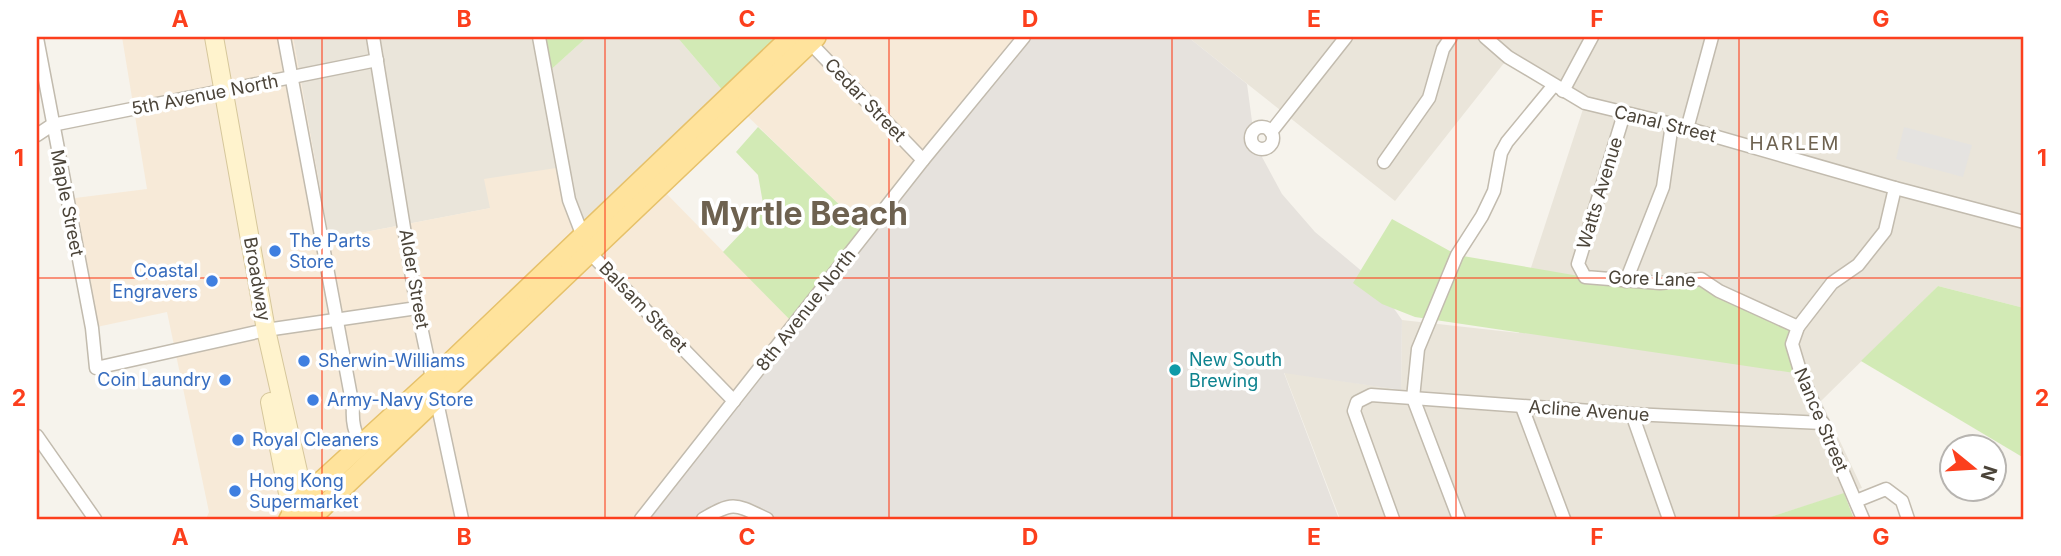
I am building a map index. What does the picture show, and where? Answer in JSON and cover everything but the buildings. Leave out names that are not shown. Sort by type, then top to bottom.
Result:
[{"type":"main road","name":"Broadway","points":[[205,37],[219,93],[299,518]]},
{"type":"main road","name":"Broadway","points":[[214,37],[219,93]]},
{"type":"main road","points":[[586,244],[791,37]]},
{"type":"main road","points":[[299,518],[586,244],[813,38]]},
{"type":"main road","name":"Broadway","points":[[262,331],[304,497]]},
{"type":"main road","points":[[299,518],[304,497],[362,445],[435,387]]},
{"type":"street","points":[[284,37],[353,407],[352,421],[355,434],[362,445]]},
{"type":"street","name":"Alder Street","points":[[373,37],[417,308],[462,519]]},
{"type":"street","name":"Balsam Street","points":[[539,37],[569,200],[586,244],[734,401]]},
{"type":"street","name":"8th Avenue North","points":[[641,519],[923,160],[1024,37]]},
{"type":"street","points":[[1271,132],[1346,37]]},
{"type":"street","points":[[1384,162],[1429,98],[1443,49],[1451,37]]},
{"type":"street","name":"Canal Street","points":[[1485,37],[1508,57],[1585,103],[1672,124],[2024,222]]},
{"type":"street","points":[[1459,519],[1413,398],[1418,349],[1457,255],[1482,216],[1494,191],[1501,153],[1507,142],[1559,88],[1592,37]]},
{"type":"street","points":[[1687,129],[1712,37]]},
{"type":"street","name":"Maple Street","points":[[37,38],[92,328],[96,368],[262,331]]},
{"type":"street","name":"Cedar Street","points":[[813,38],[817,50],[923,160]]},
{"type":"street","name":"5th Avenue North","points":[[37,135],[52,125],[377,60]]},
{"type":"street","name":"Watts Avenue","points":[[1581,272],[1578,264],[1624,114]]},
{"type":"street","points":[[1626,281],[1663,187],[1672,124]]},
{"type":"street","points":[[1798,327],[1832,283],[1858,265],[1885,231],[1895,188]]},
{"type":"street","name":"Gore Lane","points":[[1581,272],[1585,276],[1660,283],[1702,279],[1719,291],[1798,327]]},
{"type":"street","points":[[262,331],[417,308]]},
{"type":"street","name":"Nance Street","points":[[1798,327],[1792,344],[1793,354],[1863,519]]},
{"type":"street","name":"Acline Avenue","points":[[1393,519],[1354,411],[1357,402],[1371,395],[1632,414],[1823,423]]},
{"type":"street","points":[[1522,407],[1564,519]]},
{"type":"street","points":[[1632,414],[1669,519]]},
{"type":"street","points":[[37,436],[95,519]]},
{"type":"street","points":[[1856,501],[1886,489],[1902,501],[1908,519]]},
{"type":"street","points":[[703,519],[726,506],[742,507],[767,519]]},
{"type":"shaded area","points":[[122,37],[293,37],[329,239],[490,208],[484,179],[563,167],[589,252],[660,187],[795,325],[641,519],[206,519],[209,512],[167,312],[92,328],[67,199],[147,189]]},
{"type":"shaded area","points":[[293,37],[539,37],[546,74],[587,37],[677,37],[729,98],[589,252],[485,179],[491,208],[329,239]]},
{"type":"shaded area","points":[[810,37],[1024,37],[869,233],[741,110]]},
{"type":"shaded area","points":[[1024,37],[1188,37],[1247,84],[1255,144],[1282,194],[1315,232],[1376,283],[1402,320],[1401,390],[1284,373],[1339,519],[767,519],[742,507],[703,519],[641,519]]},
{"type":"shaded area","points":[[1188,37],[2024,37],[2024,308],[1938,286],[1821,401],[1862,488],[1764,519],[1340,519],[1284,372],[1401,390],[1402,320],[1519,333],[1526,283],[1585,103],[1508,58],[1395,201]]},
{"type":"shaded area","points":[[1904,127],[1972,145],[1963,177],[1896,159]]},
{"type":"green space","points":[[539,37],[587,37],[545,75]]},
{"type":"green space","points":[[677,37],[791,37],[729,98]]},
{"type":"green space","points":[[758,127],[869,233],[795,325],[723,252],[764,209],[758,175],[736,152]]},
{"type":"green space","points":[[1392,219],[1457,255],[1585,277],[1701,279],[1798,327],[1793,354],[1801,374],[1415,317],[1382,304],[1353,283]]},
{"type":"green space","points":[[1938,286],[2024,308],[2024,458],[2008,448],[2008,434],[1984,434],[1861,361]]},
{"type":"green space","points":[[1844,493],[1854,519],[1764,519]]},
{"type":"place","name":"The Parts Store","points":[[275,251]]},
{"type":"place","name":"Coastal Engravers","points":[[212,281]]},
{"type":"place","name":"Sherwin-Williams","points":[[304,361]]},
{"type":"place","name":"New South Brewing","points":[[1175,370]]},
{"type":"place","name":"Coin Laundry","points":[[225,380]]},
{"type":"place","name":"Army-Navy Store","points":[[313,400]]},
{"type":"place","name":"Royal Cleaners","points":[[238,440]]},
{"type":"place","name":"Hong Kong Supermarket","points":[[235,491]]},
{"type":"district","name":"HARLEM","points":[[1795,143]]},
{"type":"district","name":"Myrtle Beach","points":[[804,214]]}]
